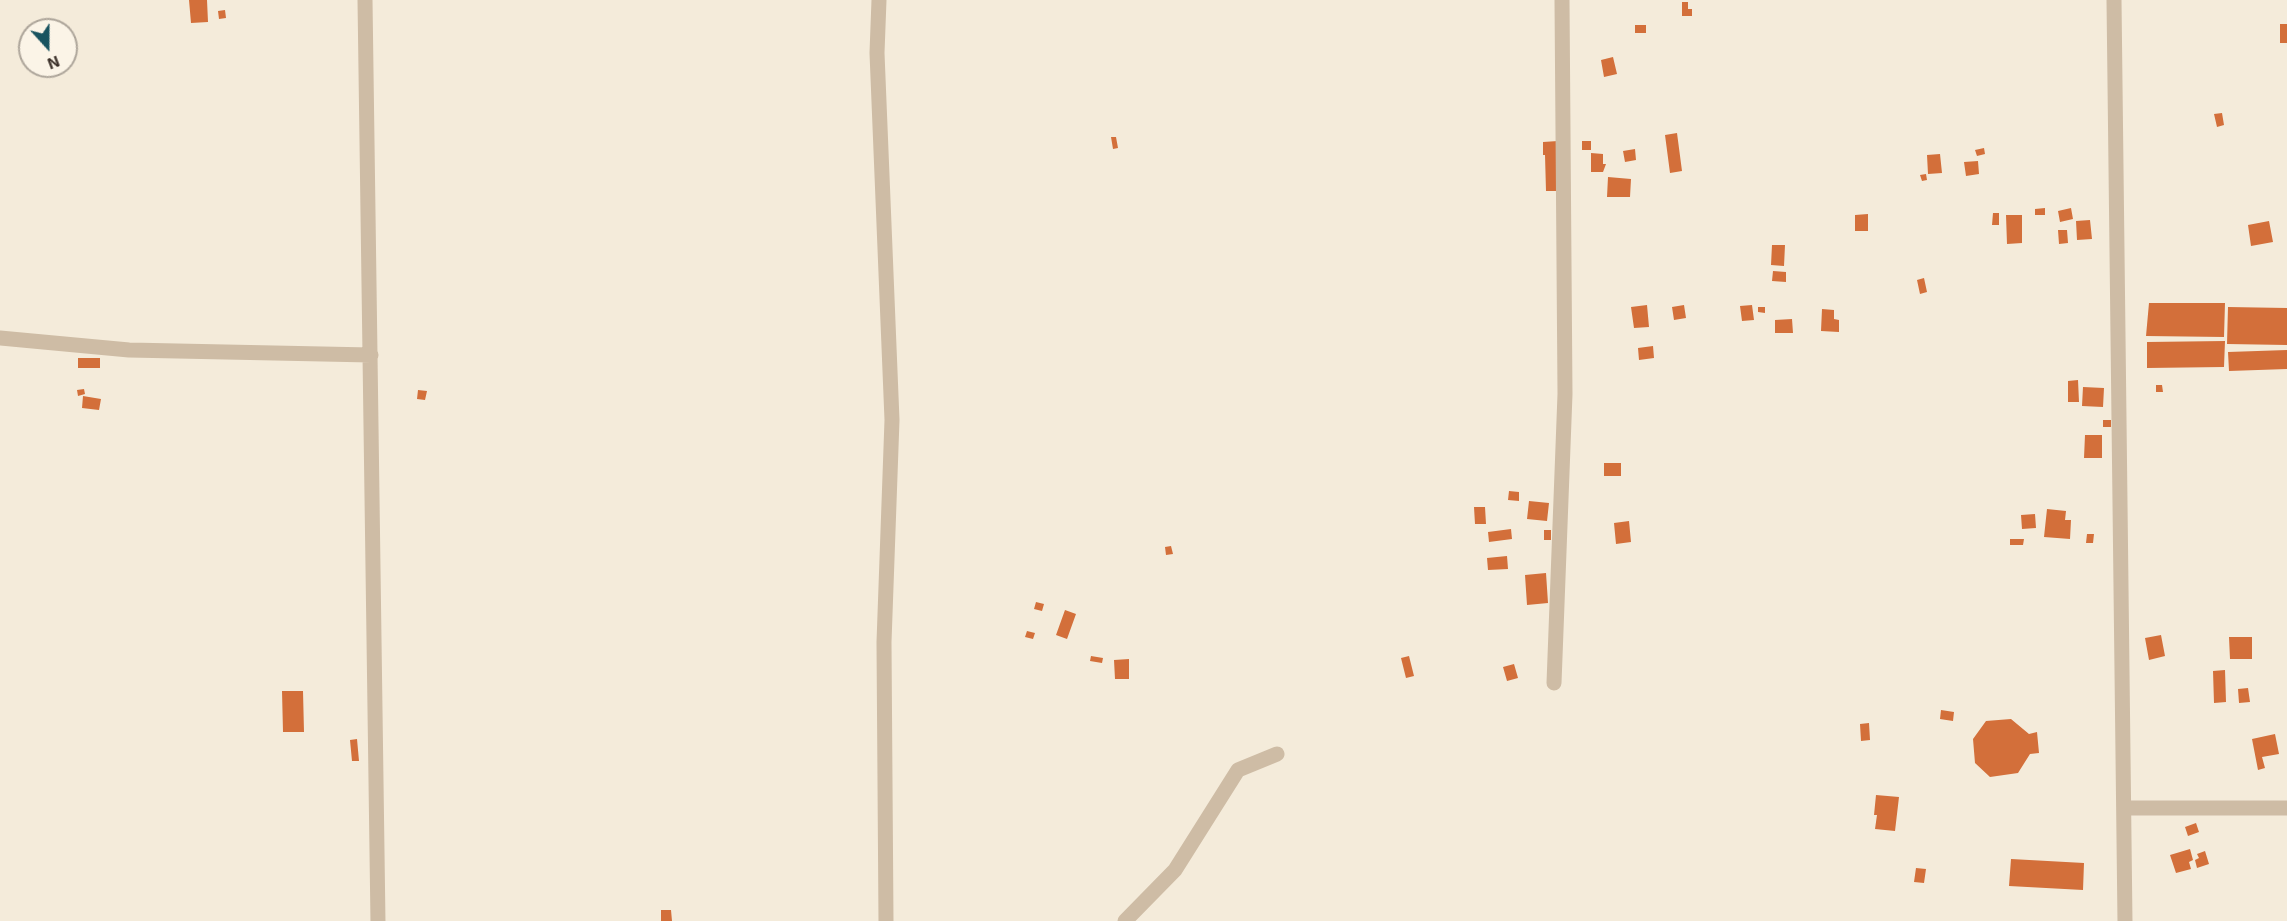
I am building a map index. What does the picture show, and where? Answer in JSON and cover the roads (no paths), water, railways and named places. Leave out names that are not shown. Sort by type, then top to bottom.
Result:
[{"type":"street","points":[[365,0],[378,921]]},
{"type":"street","points":[[879,0],[877,53],[892,420],[884,642],[886,921]]},
{"type":"street","points":[[1554,683],[1565,394],[1562,0]]},
{"type":"street","points":[[2114,0],[2125,921]]},
{"type":"street","points":[[0,338],[129,350],[371,355]]},
{"type":"street","points":[[1125,921],[1175,870],[1238,770],[1277,754]]},
{"type":"street","points":[[2125,808],[2287,808]]}]
